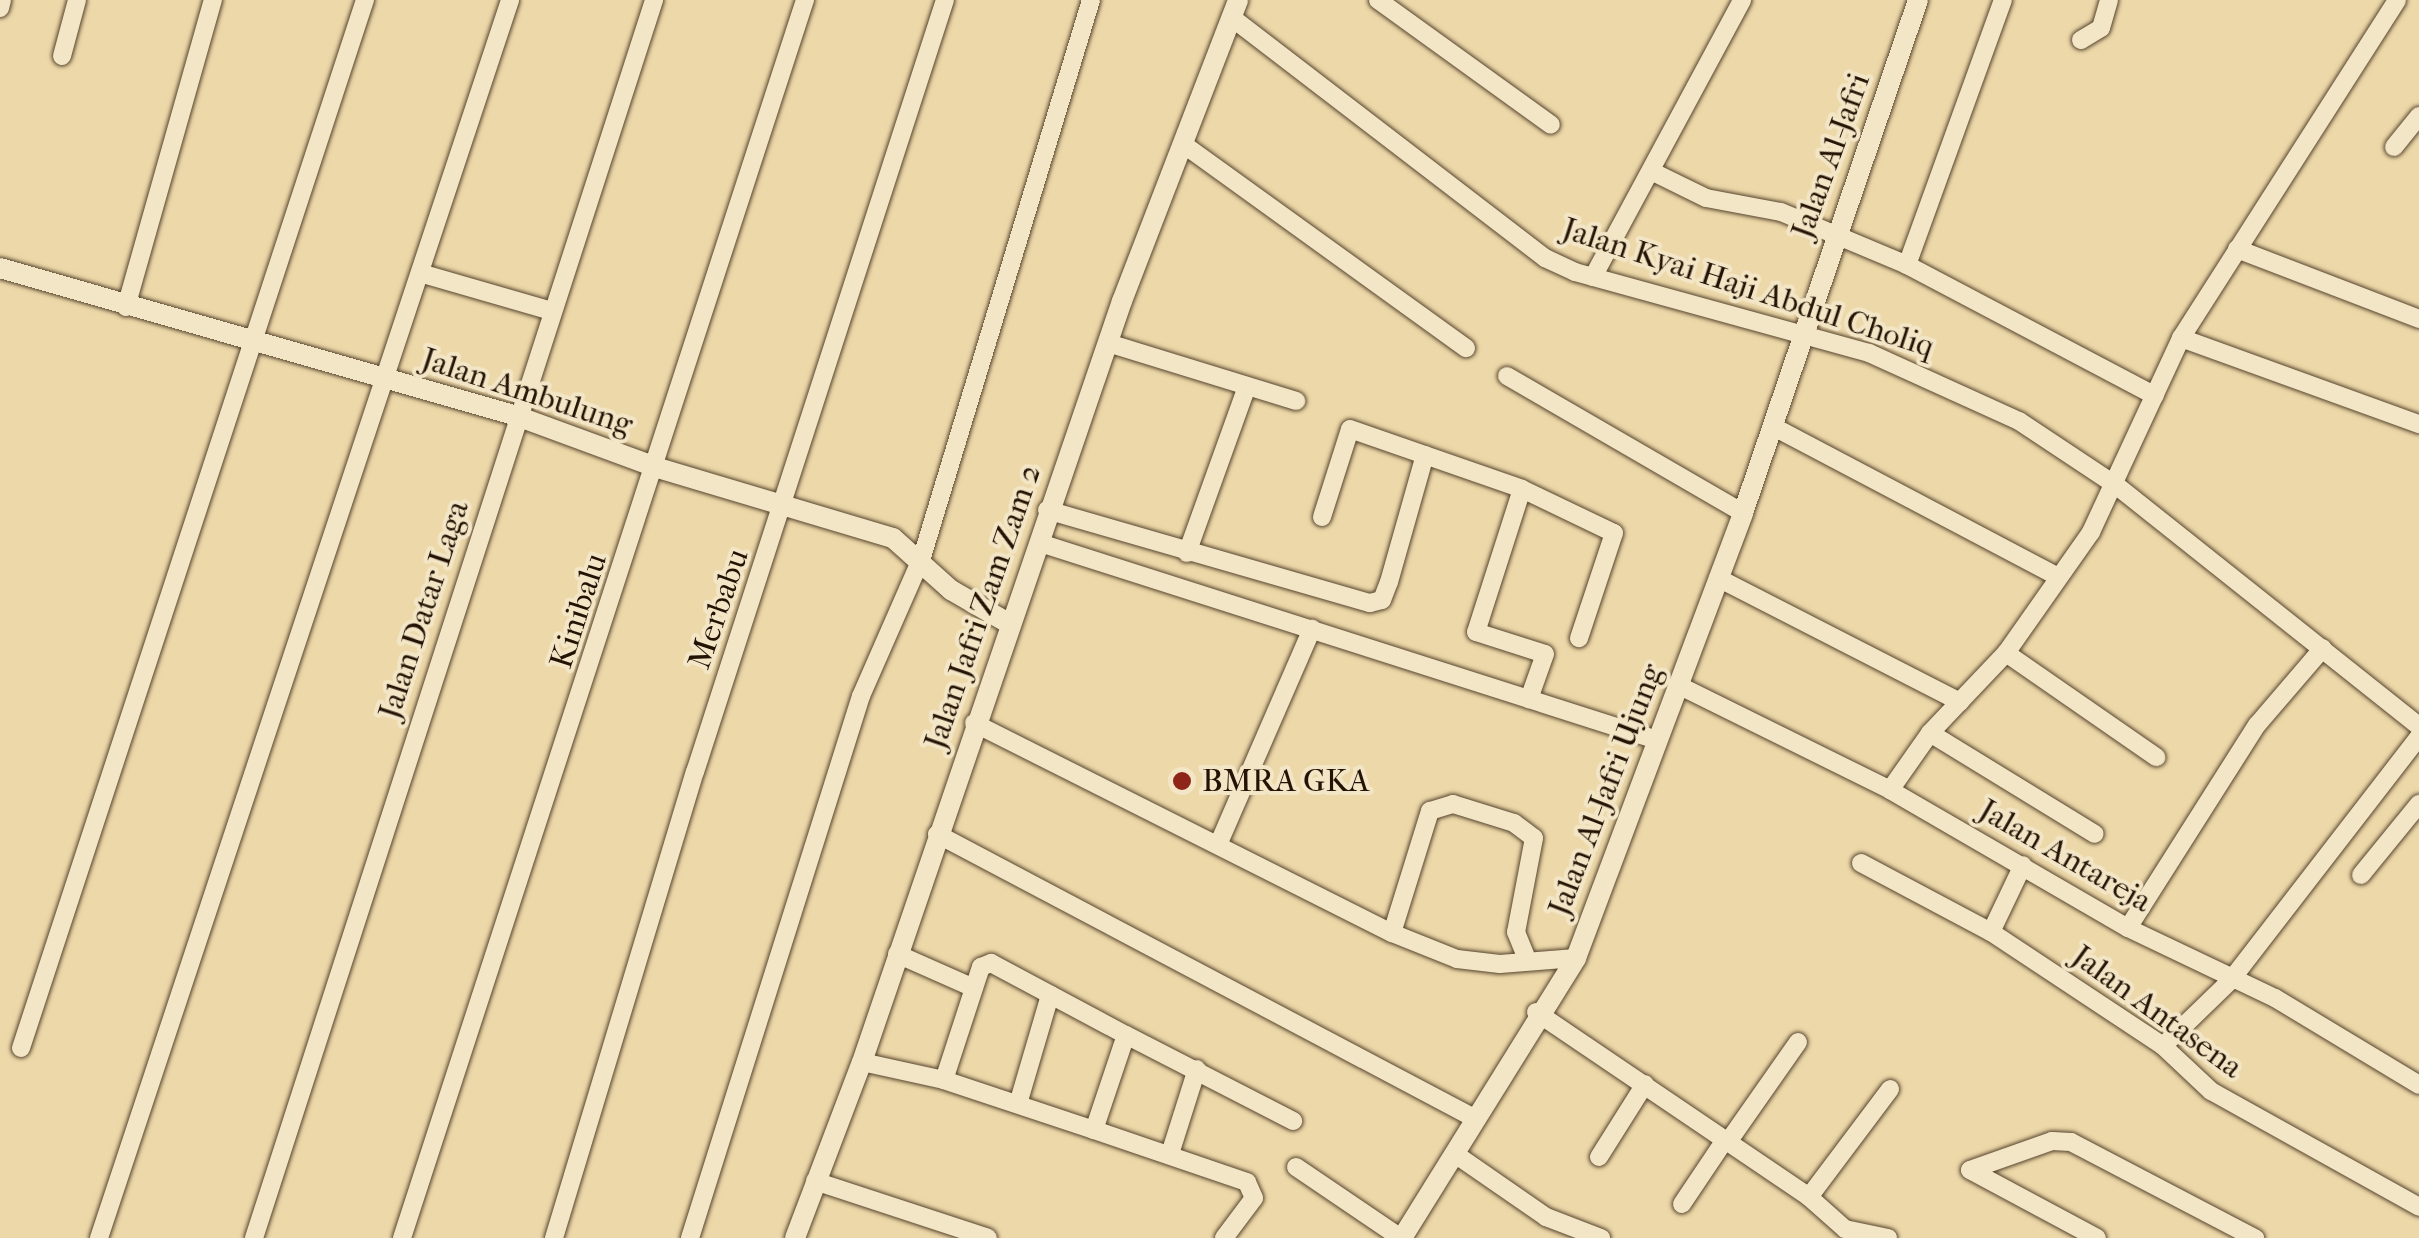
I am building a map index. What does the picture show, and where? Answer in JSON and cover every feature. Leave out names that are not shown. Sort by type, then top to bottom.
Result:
[{"type":"street","points":[[0,8],[2,0]]},
{"type":"street","points":[[62,56],[76,0]]},
{"type":"street","points":[[126,307],[213,0]]},
{"type":"street","points":[[20,1048],[365,0]]},
{"type":"street","points":[[98,1238],[510,0]]},
{"type":"street","name":"Jalan Datar Laga","points":[[254,1238],[654,0]]},
{"type":"street","name":"Kinibalu","points":[[402,1238],[658,468],[805,0]]},
{"type":"street","name":"Merbabu","points":[[554,1238],[695,772],[786,504],[945,0]]},
{"type":"street","points":[[690,1238],[861,696],[922,557],[1091,0]]},
{"type":"street","points":[[1593,277],[1742,0]]},
{"type":"street","name":"Jalan Al-Jafri","points":[[1803,332],[1918,0]]},
{"type":"street","points":[[1908,265],[2003,0]]},
{"type":"street","points":[[2081,40],[2101,28],[2109,0]]},
{"type":"street","points":[[1890,790],[1930,733],[2006,653],[2117,486],[2180,338],[2397,0]]},
{"type":"street","points":[[1383,1],[1551,125]]},
{"type":"street","name":"Jalan Jafri Zam Zam 2","points":[[794,1238],[862,1062],[974,722],[1040,543],[1047,510],[1234,9]]},
{"type":"street","name":"Jalan Kyai Haji Abdul Choliq","points":[[1234,9],[1545,258],[1593,277],[1803,332],[1926,375],[2019,421],[2117,486],[2419,726]]},
{"type":"street","points":[[2394,147],[2419,116]]},
{"type":"street","points":[[1182,144],[1466,348]]},
{"type":"street","points":[[1651,170],[1706,198],[1782,212],[1908,265],[2155,396]]},
{"type":"street","points":[[2238,249],[2419,318]]},
{"type":"street","name":"Jalan Ambulung","points":[[0,268],[126,307],[255,337],[517,416],[658,468],[893,538],[922,557],[951,590],[1010,624]]},
{"type":"street","points":[[420,272],[552,311]]},
{"type":"street","name":"Jalan Al-Jafri Ujung","points":[[1401,1238],[1455,1154],[1536,1012],[1576,958],[1743,513],[1803,332]]},
{"type":"street","points":[[2180,338],[2419,424]]},
{"type":"street","points":[[1108,344],[1296,401]]},
{"type":"street","points":[[1507,376],[1743,513]]},
{"type":"street","points":[[1187,553],[1247,386]]},
{"type":"street","points":[[1772,426],[2058,577]]},
{"type":"street","points":[[1322,518],[1350,429],[1522,489],[1614,533],[1579,638]]},
{"type":"street","points":[[1047,510],[1357,604],[1382,600],[1425,455]]},
{"type":"street","points":[[1522,489],[1476,632],[1545,654],[1529,699]]},
{"type":"street","points":[[1040,543],[1657,740]]},
{"type":"street","points":[[1718,578],[1960,702]]},
{"type":"street","points":[[1218,845],[1312,630]]},
{"type":"street","points":[[2128,928],[2257,725],[2323,648]]},
{"type":"street","points":[[2006,653],[2156,756]]},
{"type":"street","name":"Jalan Antareja","points":[[1678,685],[1890,790],[2128,928],[2274,998],[2419,1085]]},
{"type":"street","points":[[974,722],[1392,933],[1457,959],[1576,958]]},
{"type":"street","points":[[1930,733],[2096,834]]},
{"type":"street","points":[[2162,1046],[2231,980],[2419,737]]},
{"type":"street","points":[[1392,933],[1430,811],[1453,804],[1514,823],[1534,838],[1516,932],[1528,961]]},
{"type":"street","points":[[2361,875],[2419,804]]},
{"type":"street","points":[[937,834],[1474,1118]]},
{"type":"street","name":"Jalan Antasena","points":[[1860,863],[1991,932],[2162,1046],[2211,1091],[2419,1207]]},
{"type":"street","points":[[1991,932],[2023,865]]},
{"type":"street","points":[[897,954],[974,988]]},
{"type":"street","points":[[944,1080],[974,988],[988,963],[1294,1121]]},
{"type":"street","points":[[1018,1104],[1050,996]]},
{"type":"street","points":[[1536,1012],[1809,1197],[1843,1234],[1882,1234]]},
{"type":"street","points":[[1094,1130],[1126,1035]]},
{"type":"street","points":[[1682,1204],[1798,1042]]},
{"type":"street","points":[[862,1062],[944,1080],[1237,1176],[1252,1190],[1254,1198],[1224,1238]]},
{"type":"street","points":[[1170,1154],[1198,1069]]},
{"type":"street","points":[[1598,1157],[1646,1084]]},
{"type":"street","points":[[1809,1197],[1890,1089]]},
{"type":"street","points":[[2097,1238],[1970,1170],[2052,1141],[2072,1142],[2256,1238]]},
{"type":"street","points":[[1455,1154],[1579,1238]]},
{"type":"street","points":[[1296,1167],[1401,1238]]},
{"type":"street","points":[[816,1181],[988,1238]]},
{"type":"street","points":[[1546,1217],[1601,1238]]},
{"type":"place","name":"BMRA GKA","points":[[1182,781]]}]
